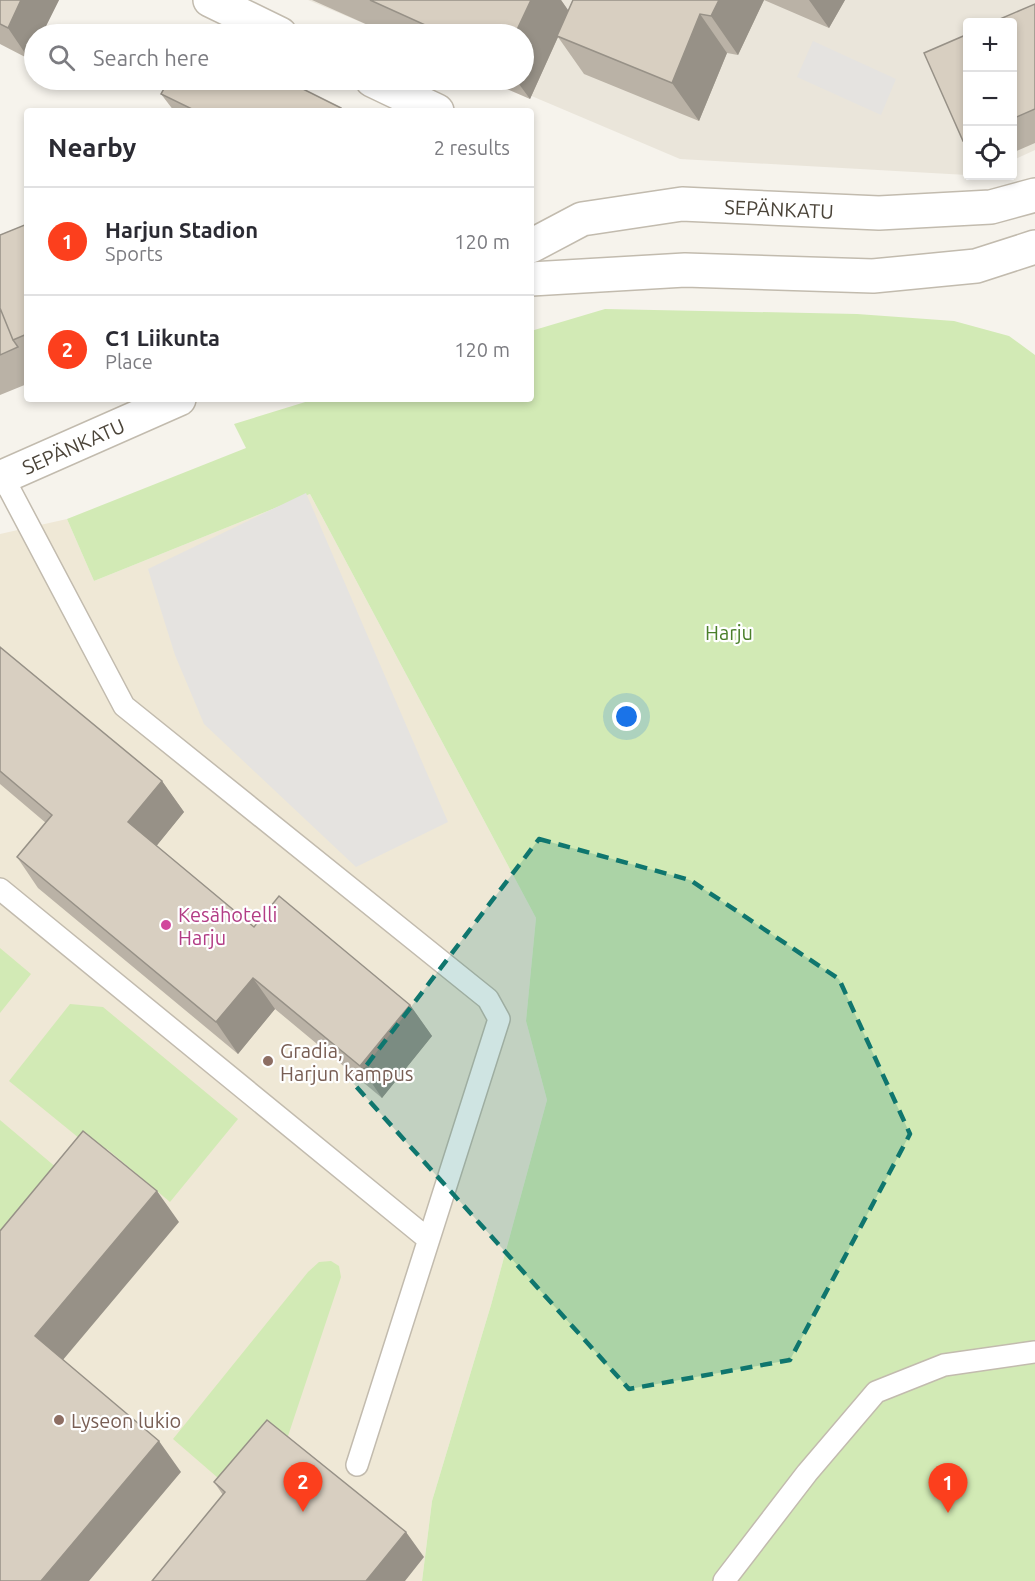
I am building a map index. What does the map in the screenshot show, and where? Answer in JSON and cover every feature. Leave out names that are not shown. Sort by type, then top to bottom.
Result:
[{"type":"street","points":[[210,0],[259,24]]},
{"type":"street","points":[[393,90],[430,108]]},
{"type":"street","name":"SEPÄNKATU","points":[[534,244],[582,219],[682,204],[879,213],[991,207],[1035,195]]},
{"type":"street","points":[[534,279],[685,270],[873,276],[976,266],[1035,247]]},
{"type":"street","name":"SEPÄNKATU","points":[[2,478],[172,402]]},
{"type":"lane","points":[[2,478],[124,706],[488,999],[499,1019],[357,1465]]},
{"type":"lane","points":[[0,889],[428,1239]]},
{"type":"lane","points":[[724,1581],[807,1473],[876,1392],[944,1365],[1035,1352]]},
{"type":"highlighted area","points":[[539,839],[690,880],[839,979],[910,1134],[790,1360],[629,1389],[353,1083]]},
{"type":"shaded area","points":[[308,0],[1035,0],[1035,150],[1017,158],[1017,18],[963,18],[963,175],[680,159],[518,90],[534,90],[534,24],[365,24]]},
{"type":"shaded area","points":[[813,41],[896,79],[881,115],[797,77]]},
{"type":"shaded area","points":[[306,493],[448,822],[356,867],[204,724],[175,655],[148,569]]},
{"type":"shaded area","name":"Gradia, Harjun kampus","points":[[310,494],[536,918],[526,1021],[547,1100],[491,1305],[432,1501],[422,1581],[0,1581],[0,534],[67,519],[94,581]]},
{"type":"green space","name":"Harju","points":[[605,309],[857,314],[954,321],[1009,336],[1035,355],[1035,1581],[422,1581],[432,1501],[491,1305],[547,1100],[526,1021],[536,918],[310,494],[94,581],[67,519],[246,448],[234,424],[305,402],[534,402],[534,330]]},
{"type":"green space","points":[[0,948],[31,974],[0,1013]]},
{"type":"green space","points":[[70,1004],[103,1007],[238,1119],[170,1202],[107,1149],[101,1156],[9,1081]]},
{"type":"green space","points":[[0,1120],[64,1174],[0,1253]]},
{"type":"green space","points":[[331,1261],[339,1266],[341,1277],[285,1445],[240,1497],[173,1439],[308,1272],[319,1262]]},
{"type":"building","points":[[0,0],[21,0],[8,28],[0,24]]},
{"type":"building","points":[[370,0],[531,0],[520,24],[423,24]]},
{"type":"building","points":[[573,0],[719,0],[711,16],[700,14],[672,83],[557,36]]},
{"type":"building","points":[[1035,4],[1035,109],[1017,117],[1017,18],[1002,18]]},
{"type":"building","points":[[963,36],[963,141],[924,53]]},
{"type":"building","points":[[163,90],[305,90],[341,108],[190,108],[161,94]]},
{"type":"building","points":[[24,225],[24,335],[13,340],[0,308],[0,235]]},
{"type":"building","points":[[0,308],[18,347],[0,355]]},
{"type":"building","points":[[0,647],[162,781],[128,822],[254,927],[279,896],[410,1005],[360,1066],[253,978],[216,1022],[17,857],[52,815],[0,771]]},
{"type":"building","name":"Lyseon lukio","points":[[83,1131],[157,1191],[35,1336],[159,1441],[41,1581],[0,1581],[0,1231]]},
{"type":"building","points":[[267,1420],[406,1532],[366,1581],[152,1581],[225,1492],[214,1482]]},
{"type":"place","name":"Kesähotelli Harju","points":[[166,925]]},
{"type":"place","name":"Gradia, Harjun kampus","points":[[268,1061]]},
{"type":"place","name":"Lyseon lukio","points":[[59,1420]]},
{"type":"place","name":"C1 Liikunta","points":[[303,1512]]},
{"type":"place","name":"Harjun Stadion","points":[[948,1513]]}]
